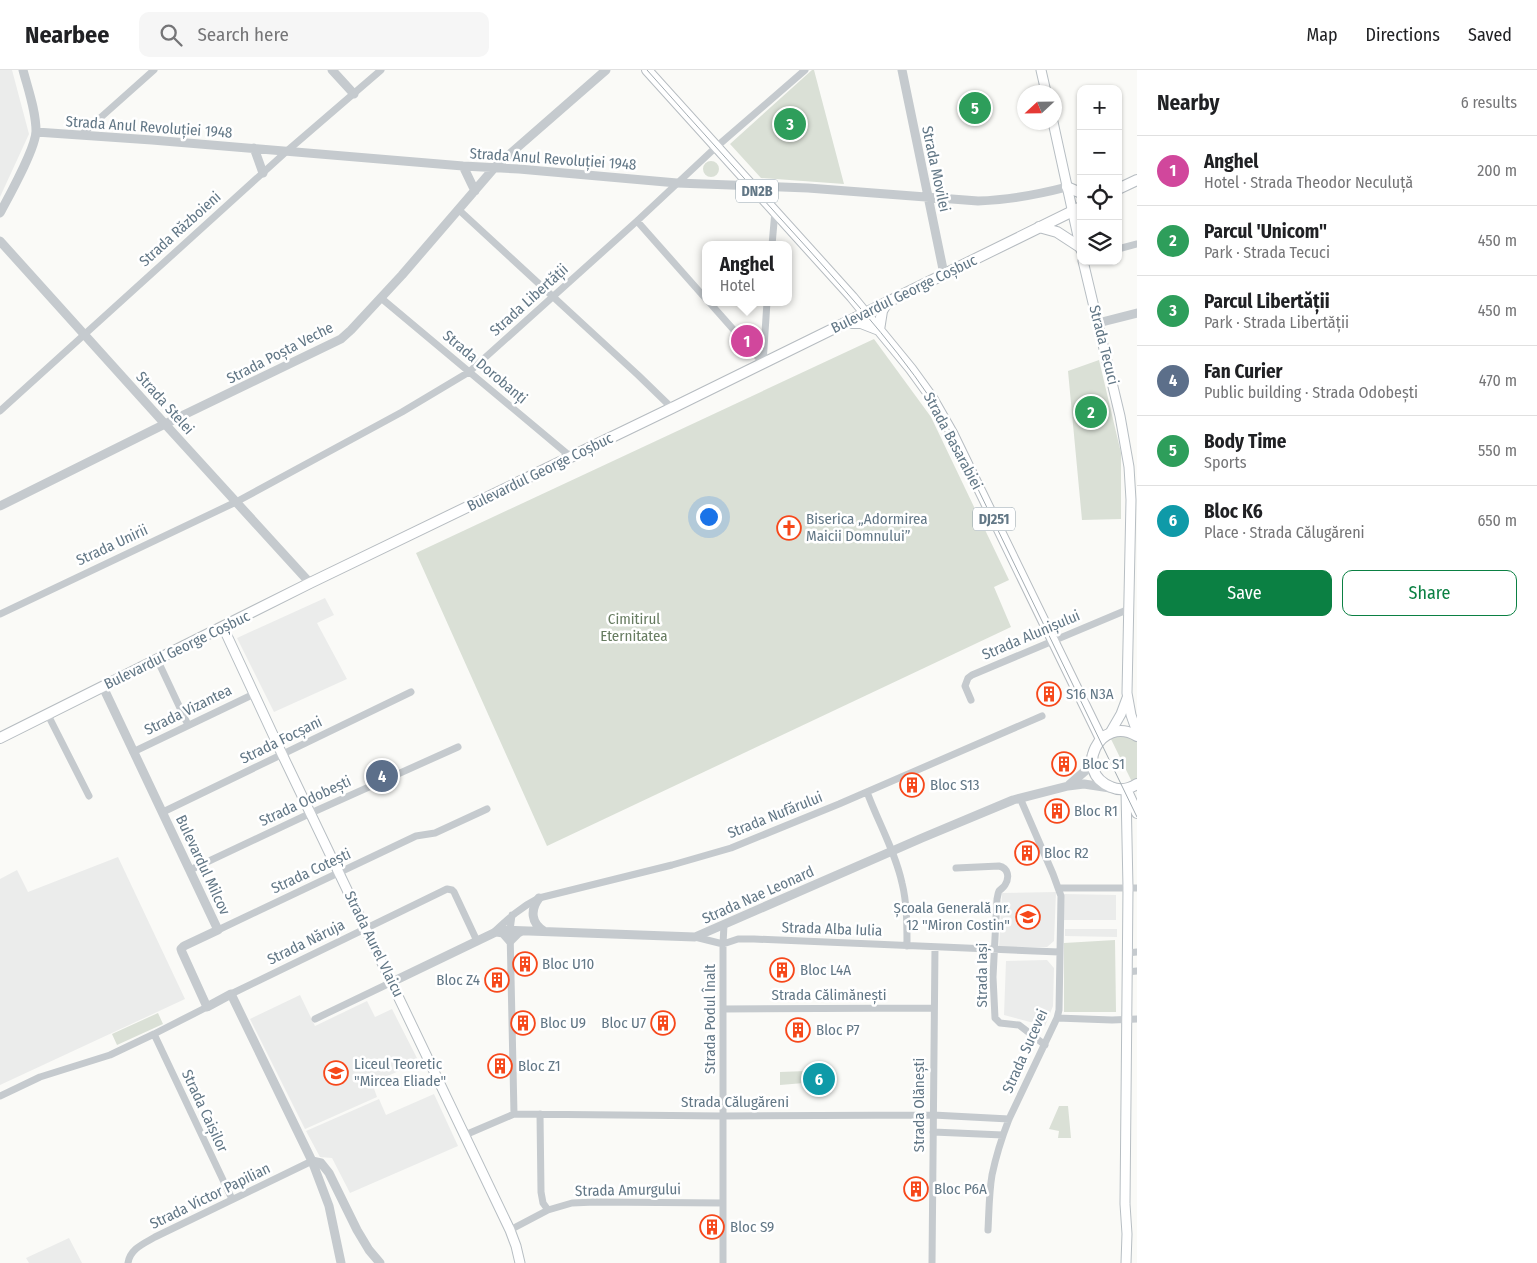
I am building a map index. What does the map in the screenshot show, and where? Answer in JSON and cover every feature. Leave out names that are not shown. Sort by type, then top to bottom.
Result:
[{"type":"main road","name":"Strada Basarabiei","points":[[647,70],[852,297],[911,369],[932,398],[946,420],[1053,640],[1105,736]]},
{"type":"main road","points":[[1041,70],[1044,85]]},
{"type":"main road","points":[[1055,130],[1067,187],[1076,209]]},
{"type":"main road","points":[[1122,187],[1137,180]]},
{"type":"main road","points":[[1067,187],[1077,191]]},
{"type":"main road","name":"Bulevardul George Coșbuc","points":[[0,738],[310,583],[672,408],[1076,209]]},
{"type":"main road","points":[[1039,227],[1057,232],[1077,246]]},
{"type":"main road","name":"Strada Tecuci","points":[[1084,265],[1120,416],[1129,467],[1131,500],[1127,698],[1122,714],[1105,736]]},
{"type":"main road","points":[[842,324],[851,310],[852,297]]},
{"type":"main road","points":[[842,324],[861,323],[879,330],[882,311],[888,301]]},
{"type":"main road","name":"Strada Aurel Vlaicu","points":[[223,627],[510,1230],[520,1263]]},
{"type":"main road","points":[[1127,698],[1137,715]]},
{"type":"main road","name":"Strada Tecuci","points":[[1127,698],[1137,732]]},
{"type":"main road","points":[[1137,736],[1125,731],[1105,736],[1096,744],[1092,754],[1094,771],[1105,784],[1113,788],[1126,789],[1137,784]]},
{"type":"main road","points":[[1126,789],[1137,814]]},
{"type":"main road","points":[[1126,789],[1133,888],[1132,971],[1127,1019],[1126,1263]]},
{"type":"street","points":[[0,213],[30,152],[36,132],[23,70]]},
{"type":"street","points":[[81,135],[154,70]]},
{"type":"street","points":[[332,70],[354,94]]},
{"type":"street","name":"Strada Războieni","points":[[0,411],[287,151],[381,70]]},
{"type":"street","name":"Strada Poșta Veche","points":[[0,506],[341,339],[381,298],[495,167],[606,70]]},
{"type":"street","name":"Strada Movilei","points":[[902,70],[944,274]]},
{"type":"street","name":"Strada Libertății","points":[[236,502],[402,412],[469,372],[801,71]]},
{"type":"street","name":"Strada Anul Revoluției 1948","points":[[36,132],[462,166],[495,167],[677,183],[751,185],[928,198],[1001,201],[1030,197],[1067,187]]},
{"type":"street","points":[[254,148],[263,173]]},
{"type":"street","points":[[462,166],[474,191]]},
{"type":"street","points":[[459,210],[672,408]]},
{"type":"street","points":[[772,241],[775,211]]},
{"type":"street","points":[[637,221],[702,294]]},
{"type":"street","name":"Strada Stelei","points":[[0,240],[310,583]]},
{"type":"street","points":[[1122,248],[1137,244]]},
{"type":"street","name":"Strada Dorobanți","points":[[381,298],[571,457]]},
{"type":"street","points":[[713,306],[763,363]]},
{"type":"street","points":[[763,363],[768,306]]},
{"type":"street","points":[[1098,323],[1137,313]]},
{"type":"street","name":"Strada Unirii","points":[[0,614],[236,502]]},
{"type":"street","name":"Strada Alunișului","points":[[971,700],[965,686],[968,678],[1129,609]]},
{"type":"street","points":[[157,660],[188,724]]},
{"type":"street","name":"Bulevardul Milcov","points":[[103,686],[218,930],[181,948],[207,1007]]},
{"type":"street","name":"Strada Focșani","points":[[163,812],[411,692]]},
{"type":"street","name":"Strada Vizantea","points":[[133,752],[254,694]]},
{"type":"street","points":[[48,714],[89,796]]},
{"type":"street","name":"Strada Nufărului","points":[[494,932],[512,914],[539,898],[672,865],[731,848],[867,792],[1042,716]]},
{"type":"street","name":"Strada Odobești","points":[[190,870],[458,747]]},
{"type":"street","name":"Strada Nae Leonard","points":[[1068,786],[1085,771],[1092,754]]},
{"type":"street","name":"Strada Nae Leonard","points":[[392,982],[494,932],[524,930],[695,937],[980,813],[1020,798],[1084,784],[1113,788]]},
{"type":"street","points":[[867,792],[892,851],[902,884],[907,922],[907,946]]},
{"type":"street","name":"Strada Sucevei","points":[[988,1230],[992,1175],[1003,1136],[1059,1010],[1061,896],[1020,798]]},
{"type":"street","name":"Strada Cotești","points":[[218,930],[416,836],[435,833],[487,809]]},
{"type":"street","name":"Strada Iași","points":[[956,868],[998,866],[1003,867],[1007,872],[1008,879],[1006,884],[998,892],[993,977],[995,1018],[1000,1023],[1019,1025],[1045,1045]]},
{"type":"street","points":[[1059,888],[1133,888]]},
{"type":"street","name":"Strada Năruja","points":[[231,994],[449,889],[454,892],[477,941]]},
{"type":"street","points":[[539,898],[533,907],[533,916],[536,925],[544,931]]},
{"type":"street","points":[[512,914],[510,940],[514,1114]]},
{"type":"street","name":"Strada Podul Înalt","points":[[723,1263],[724,925]]},
{"type":"street","points":[[510,940],[524,930]]},
{"type":"street","points":[[494,932],[503,934],[510,940]]},
{"type":"street","name":"Strada Alba Iulia","points":[[695,937],[723,944],[738,939],[1059,952]]},
{"type":"street","name":"Strada Olănești","points":[[932,1263],[935,947]]},
{"type":"street","points":[[315,1018],[392,982]]},
{"type":"street","points":[[0,1096],[40,1077],[110,1055],[231,994],[312,1161],[329,1206],[341,1263]]},
{"type":"street","name":"Strada Călimănești","points":[[723,1009],[934,1008]]},
{"type":"street","points":[[1057,1018],[1137,1019]]},
{"type":"street","name":"Strada Caișilor","points":[[154,1034],[232,1199]]},
{"type":"street","name":"Strada Călugăreni","points":[[465,1135],[514,1114],[723,1116],[933,1115],[1009,1119]]},
{"type":"street","points":[[540,1114],[541,1192],[543,1203],[548,1210]]},
{"type":"street","points":[[933,1132],[1003,1136]]},
{"type":"street","points":[[312,1161],[321,1164],[329,1173],[369,1250],[380,1263]]},
{"type":"street","name":"Strada Victor Papilian","points":[[128,1263],[129,1256],[140,1246],[312,1161]]},
{"type":"street","name":"Strada Amurgului","points":[[510,1230],[548,1210],[572,1204],[595,1202],[723,1203]]},
{"type":"shaded area","points":[[0,70],[12,70],[29,134],[0,197]]},
{"type":"shaded area","points":[[325,598],[334,615],[317,623],[347,679],[274,712],[237,638]]},
{"type":"shaded area","points":[[118,857],[185,999],[0,1085],[0,879],[17,870],[28,892]]},
{"type":"shaded area","name":"Școala Generală nr. 12 \"Miron Costin\"","points":[[1056,892],[1054,941],[1047,947],[999,947],[1002,893]]},
{"type":"shaded area","points":[[1064,894],[1116,895],[1116,920],[1064,920]]},
{"type":"shaded area","points":[[1065,929],[1117,929],[1117,937],[1065,936]]},
{"type":"shaded area","name":"Școala Generală nr. 12 \"Miron Costin\"","points":[[1047,960],[1054,968],[1053,1006],[1045,1026],[1004,1015],[1006,961]]},
{"type":"shaded area","name":"Liceul Teoretic \"Mircea Eliade\"","points":[[300,995],[315,1026],[367,1001],[375,1017],[392,1009],[419,1062],[372,1083],[377,1097],[305,1129],[250,1019]]},
{"type":"shaded area","points":[[434,1094],[458,1146],[350,1193],[332,1158],[320,1157],[306,1131],[379,1099],[386,1115]]},
{"type":"shaded area","points":[[69,1238],[82,1263],[29,1263],[26,1258]]},
{"type":"green space","points":[[814,70],[844,184],[761,178],[730,144]]},
{"type":"green space","points":[[711,161],[717,163],[719,169],[717,175],[711,177],[705,175],[703,169],[705,163]]},
{"type":"green space","name":"Cimitirul Eternitatea","points":[[874,339],[931,417],[1009,580],[994,587],[1011,627],[547,846],[416,553]]},
{"type":"green space","points":[[1099,360],[1121,453],[1121,519],[1082,520],[1068,371]]},
{"type":"green space","points":[[1124,734],[1137,741],[1137,779],[1132,782],[1110,737]]},
{"type":"green space","points":[[1115,940],[1116,1012],[1064,1012],[1064,943]]},
{"type":"green space","points":[[158,1013],[163,1024],[117,1045],[112,1034]]},
{"type":"green space","points":[[806,1071],[804,1083],[780,1085],[780,1072]]},
{"type":"green space","points":[[1059,1106],[1068,1106],[1071,1138],[1058,1138],[1059,1131],[1049,1129]]},
{"type":"tram line","points":[[647,70],[863,311],[930,398],[945,421],[1137,817]]},
{"type":"place","name":"Body Time","points":[[975,108]]},
{"type":"place","name":"Parcul Libertății","points":[[790,124]]},
{"type":"place","name":"Anghel","points":[[747,341]]},
{"type":"place","name":"Parcul 'Unicom\"","points":[[1091,412]]},
{"type":"place","name":"Biserica „Adormirea Maicii Domnului”","points":[[789,528]]},
{"type":"place","name":"S16 N3A","points":[[1049,694]]},
{"type":"place","name":"Bloc S1","points":[[1064,764]]},
{"type":"place","name":"Fan Curier","points":[[382,776]]},
{"type":"place","name":"Bloc S13","points":[[912,785]]},
{"type":"place","name":"Bloc R1","points":[[1057,811]]},
{"type":"place","name":"Bloc R2","points":[[1027,853]]},
{"type":"place","name":"Școala Generală nr. 12 \"Miron Costin\"","points":[[1028,917]]},
{"type":"place","name":"Bloc U10","points":[[525,964]]},
{"type":"place","name":"Bloc L4A","points":[[782,970]]},
{"type":"place","name":"Bloc Z4","points":[[497,980]]},
{"type":"place","name":"Bloc U9","points":[[523,1023]]},
{"type":"place","name":"Bloc U7","points":[[663,1023]]},
{"type":"place","name":"Bloc P7","points":[[798,1030]]},
{"type":"place","name":"Bloc Z1","points":[[500,1066]]},
{"type":"place","name":"Liceul Teoretic \"Mircea Eliade\"","points":[[336,1073]]},
{"type":"place","name":"Bloc K6","points":[[819,1079]]},
{"type":"place","name":"Bloc P6A","points":[[916,1189]]},
{"type":"place","name":"Bloc S9","points":[[712,1227]]}]
